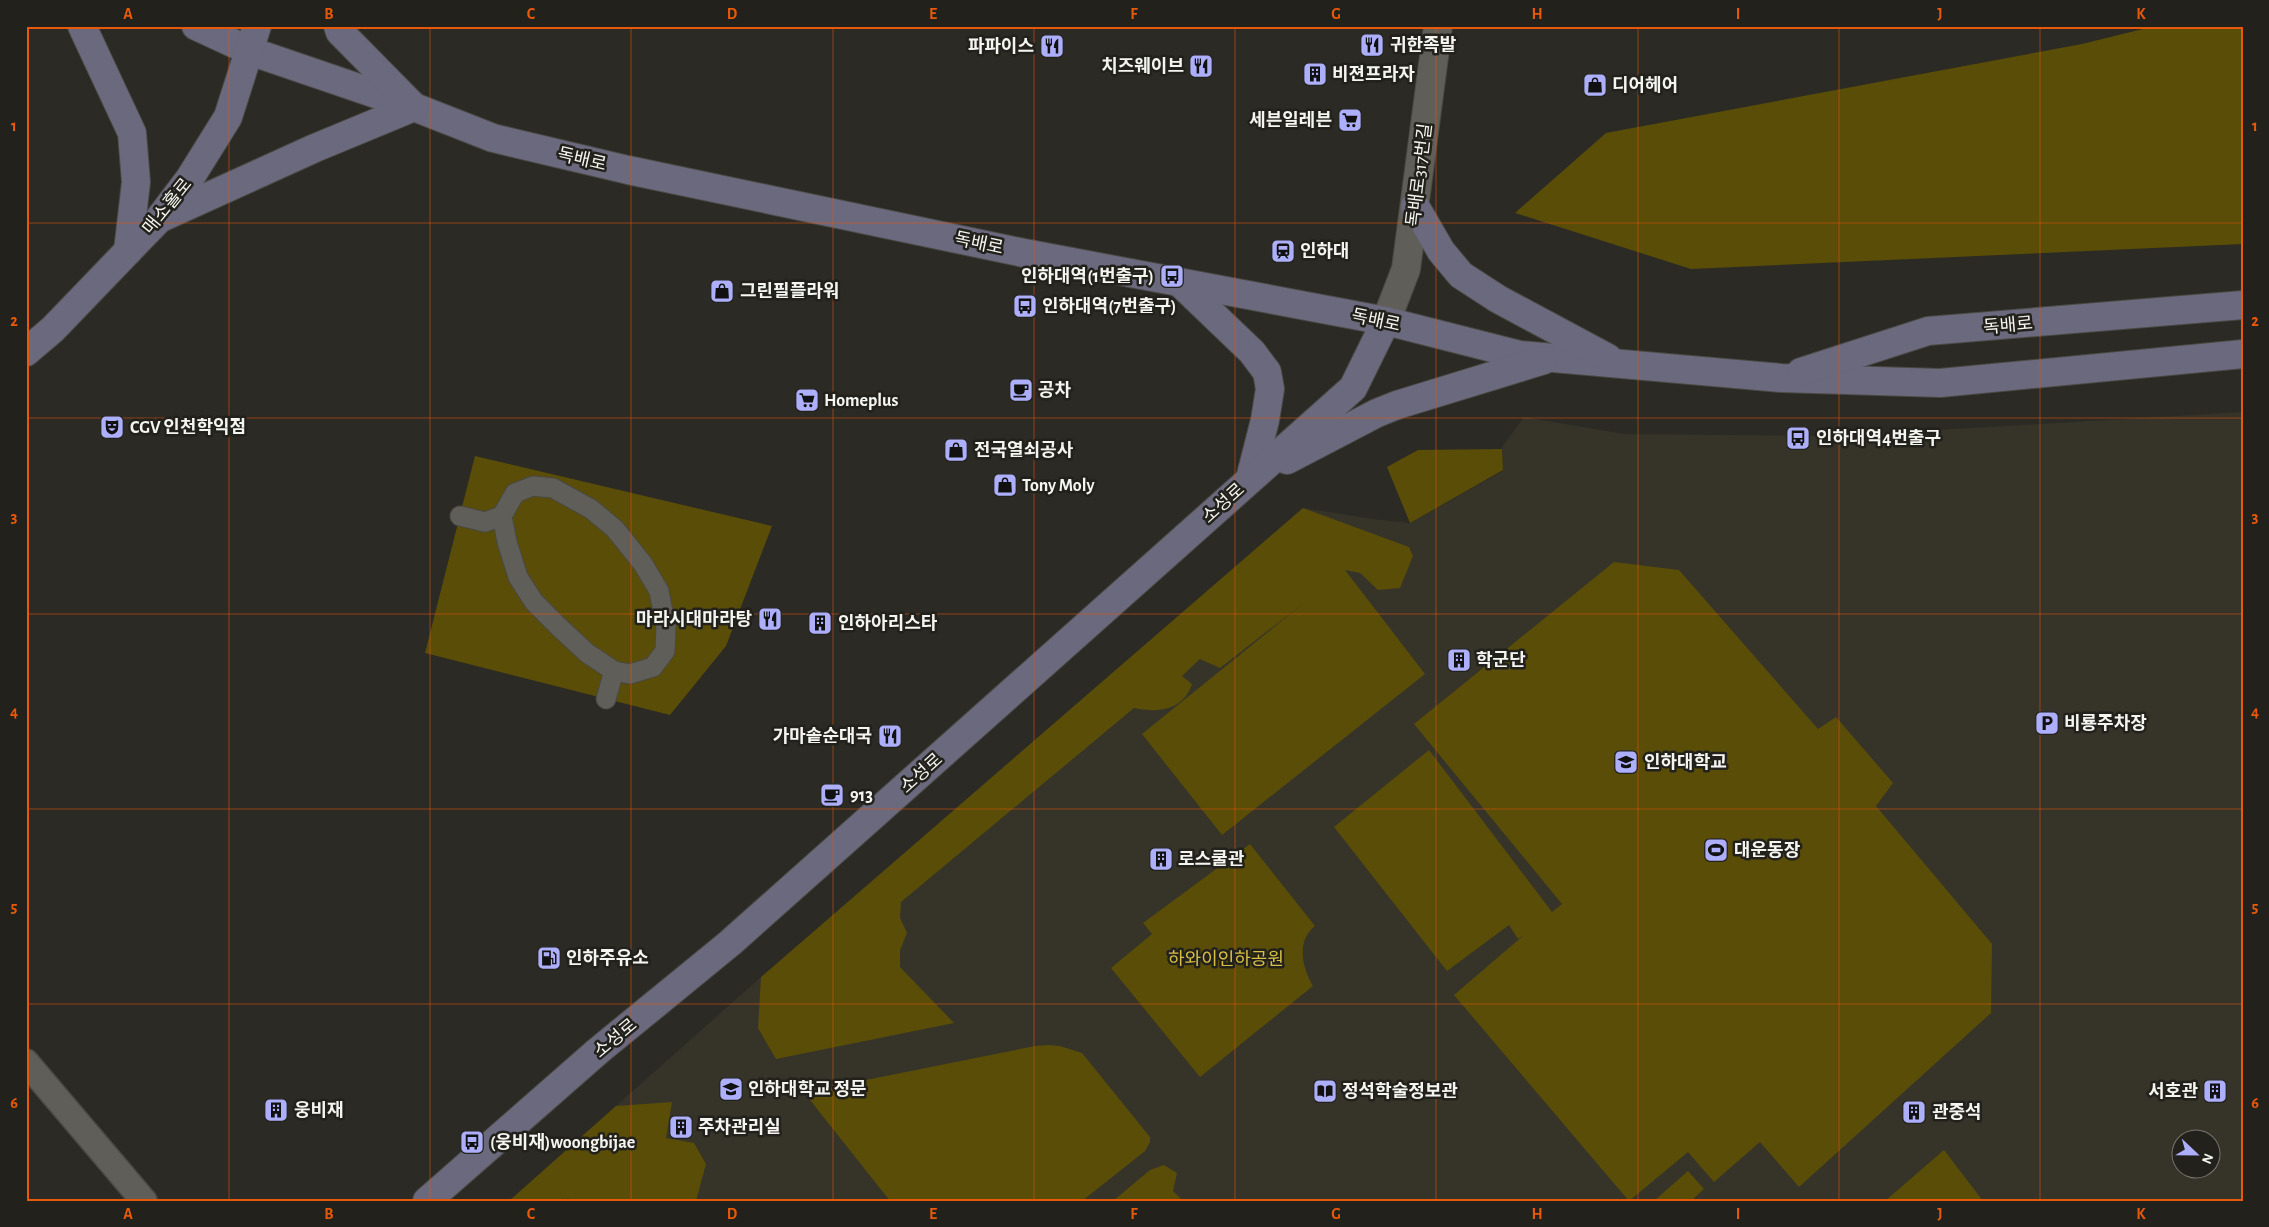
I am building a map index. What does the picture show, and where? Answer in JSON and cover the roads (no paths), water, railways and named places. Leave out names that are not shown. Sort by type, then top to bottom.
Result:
[{"type":"main road","points":[[82,26],[132,133],[136,182],[128,251]]},
{"type":"main road","name":"독배로","points":[[196,26],[254,39],[414,107],[493,138],[628,170],[1024,253],[1386,321],[1520,355],[1781,378],[1940,383],[2243,354]]},
{"type":"main road","points":[[159,218],[315,148],[414,107],[340,32],[338,26]]},
{"type":"main road","name":"매소홀로","points":[[26,352],[53,329],[128,251],[159,218],[190,178],[228,117],[254,39]]},
{"type":"main road","points":[[1415,206],[1441,251],[1461,275],[1498,299],[1618,364]]},
{"type":"main road","points":[[1179,282],[1252,352],[1267,372],[1270,389],[1265,420],[1250,479]]},
{"type":"main road","name":"독배로","points":[[1781,378],[1928,331],[2243,305]]},
{"type":"main road","name":"소성로","points":[[427,1201],[598,1051],[730,942],[1353,388],[1386,321]]},
{"type":"main road","points":[[1250,479],[1390,408],[1553,358]]},
{"type":"street","name":"독배로317번길","points":[[1386,321],[1406,269],[1438,26]]},
{"type":"street","points":[[533,486],[552,488],[591,509],[615,529],[643,564],[659,591],[666,627],[665,651],[653,667],[630,674],[614,671],[587,653],[534,602],[518,578],[507,542],[502,516],[515,493],[533,486]]},
{"type":"street","points":[[460,516],[485,522],[502,516]]},
{"type":"street","points":[[606,699],[614,671]]},
{"type":"street","points":[[26,1062],[144,1201]]},
{"type":"place","name":"귀한족발","points":[[1372,45]]},
{"type":"place","name":"파파이스","points":[[1052,46]]},
{"type":"place","name":"치즈웨이브","points":[[1201,66]]},
{"type":"place","name":"비젼프라자","points":[[1315,74]]},
{"type":"place","name":"디어헤어","points":[[1595,85]]},
{"type":"place","name":"세븐일레븐","points":[[1350,120]]},
{"type":"place","name":"인하대","points":[[1283,251]]},
{"type":"place","name":"인하대역(1번출구)","points":[[1172,276]]},
{"type":"place","name":"그린필플라워","points":[[722,291]]},
{"type":"place","name":"인하대역(7번출구)","points":[[1025,306]]},
{"type":"place","name":"공차","points":[[1021,390]]},
{"type":"place","name":"Homeplus","points":[[807,400]]},
{"type":"place","name":"CGV 인천학익점","points":[[112,427]]},
{"type":"place","name":"인하대역4번출구","points":[[1798,438]]},
{"type":"place","name":"전국열쇠공사","points":[[956,450]]},
{"type":"place","name":"Tony Moly","points":[[1005,485]]},
{"type":"place","name":"마라시대마라탕","points":[[770,619]]},
{"type":"place","name":"인하아리스타","points":[[820,623]]},
{"type":"place","name":"학군단","points":[[1459,660]]},
{"type":"place","name":"비룡주차장","points":[[2047,723]]},
{"type":"place","name":"가마솥순대국","points":[[890,736]]},
{"type":"place","name":"인하대학교","points":[[1626,762]]},
{"type":"place","name":"913","points":[[832,795]]},
{"type":"place","name":"대운동장","points":[[1716,850]]},
{"type":"place","name":"로스쿨관","points":[[1161,859]]},
{"type":"place","name":"인하주유소","points":[[549,958]]},
{"type":"place","name":"인하대학교 정문","points":[[731,1089]]},
{"type":"place","name":"정석학술정보관","points":[[1325,1091]]},
{"type":"place","name":"서호관","points":[[2215,1091]]},
{"type":"place","name":"웅비재","points":[[276,1110]]},
{"type":"place","name":"관중석","points":[[1914,1112]]},
{"type":"place","name":"주차관리실","points":[[681,1127]]},
{"type":"place","name":"(웅비재)woongbijae","points":[[472,1142]]},
{"type":"park label","name":"하와이인하공원","points":[[1226,959]]}]
